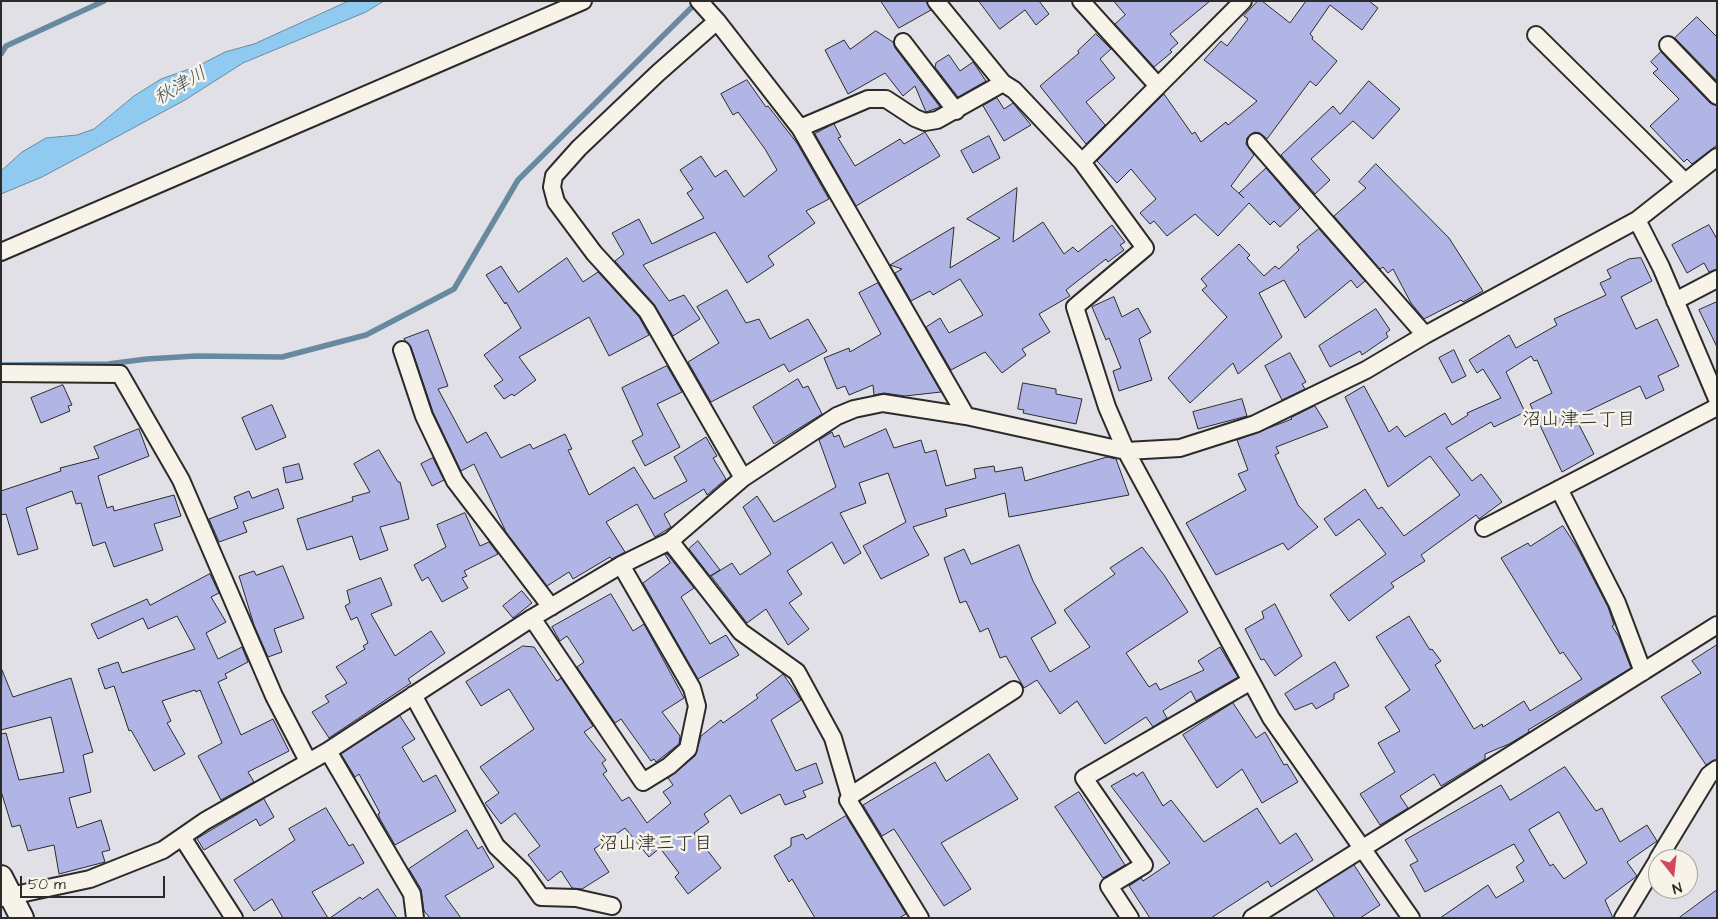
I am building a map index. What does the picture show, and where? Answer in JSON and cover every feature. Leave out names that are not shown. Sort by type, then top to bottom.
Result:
[{"type":"main road","points":[[4,890],[22,918]]},
{"type":"street","points":[[1,252],[583,1]]},
{"type":"street","points":[[936,1],[1003,83],[1014,90],[1082,162],[1145,248],[1075,307],[1106,407],[1126,451],[1271,718],[1411,918]]},
{"type":"street","points":[[1081,1],[1158,86]]},
{"type":"street","points":[[1082,162],[1243,1]]},
{"type":"street","points":[[743,478],[647,311],[594,253],[556,202],[552,187],[554,176],[579,148],[658,73],[709,12],[800,128],[966,416]]},
{"type":"street","points":[[1536,34],[1685,182]]},
{"type":"street","points":[[903,42],[956,111]]},
{"type":"street","points":[[1668,46],[1717,96]]},
{"type":"street","points":[[800,128],[868,99],[886,99],[915,118],[925,122],[937,120],[1003,83]]},
{"type":"street","points":[[1256,142],[1425,335]]},
{"type":"street","points":[[4,890],[90,879],[163,850],[205,821],[328,750],[532,618],[622,565],[670,541],[743,478],[837,416],[854,409],[883,403],[966,416],[1126,451],[1180,448],[1254,424],[1366,370],[1425,335],[1637,220],[1717,157]]},
{"type":"street","points":[[1637,220],[1661,267],[1717,399]]},
{"type":"street","points":[[1675,301],[1717,279]]},
{"type":"street","points":[[402,350],[424,416],[455,481],[551,607]]},
{"type":"street","points":[[1,373],[120,374],[181,480],[267,678],[308,761]]},
{"type":"street","points":[[1484,528],[1717,407]]},
{"type":"street","points":[[1559,489],[1617,603],[1644,672]]},
{"type":"street","points":[[670,541],[741,632],[797,672],[833,738],[850,796],[848,800],[920,918]]},
{"type":"street","points":[[532,618],[643,782],[669,766],[688,749],[696,706],[692,688],[622,565]]},
{"type":"street","points":[[1252,918],[1717,625]]},
{"type":"street","points":[[1130,918],[1109,886],[1144,865],[1084,778],[1251,681]]},
{"type":"street","points":[[850,796],[1014,690]]},
{"type":"street","points":[[413,695],[469,792],[496,846],[524,873],[541,897],[576,898],[612,906]]},
{"type":"street","points":[[328,750],[412,894],[416,918]]},
{"type":"street","points":[[1664,849],[1709,775],[1717,769]]},
{"type":"street","points":[[182,837],[234,918]]},
{"type":"street","points":[[1623,918],[1648,876]]},
{"type":"water","name":"秋津川","points":[[349,1],[384,1],[366,12],[243,63],[185,100],[42,177],[1,194],[1,171],[22,152],[46,138],[77,135],[94,129],[134,96],[161,79],[198,66],[225,52],[254,44]]},
{"type":"building","points":[[881,1],[926,1],[931,10],[899,28]]},
{"type":"building","points":[[979,1],[1039,1],[1049,14],[1036,25],[1025,10],[1000,29]]},
{"type":"building","points":[[1114,1],[1210,1],[1170,34],[1178,43],[1170,50],[1172,52],[1154,67],[1115,24],[1125,15]]},
{"type":"building","points":[[1258,1],[1262,1],[1290,23],[1306,1],[1369,1],[1378,8],[1362,30],[1330,5],[1310,34],[1313,37],[1312,39],[1337,61],[1316,86],[1310,81],[1267,139],[1260,133],[1255,132],[1247,138],[1246,144],[1254,155],[1231,186],[1244,198],[1239,193],[1266,168],[1300,208],[1280,227],[1274,221],[1270,225],[1249,203],[1218,236],[1195,214],[1167,236],[1154,221],[1150,224],[1140,213],[1156,199],[1131,169],[1117,183],[1097,161],[1164,94],[1192,134],[1195,132],[1201,142],[1226,122],[1228,125],[1257,101],[1204,60],[1221,41],[1227,46],[1248,19],[1244,16]]},
{"type":"building","points":[[1697,17],[1717,37],[1717,81],[1675,38]]},
{"type":"building","points":[[876,31],[893,42],[895,48],[940,107],[926,112],[915,86],[903,96],[885,73],[848,94],[825,50],[844,40],[850,49]]},
{"type":"building","points":[[1096,34],[1111,49],[1100,59],[1115,78],[1086,102],[1105,125],[1086,144],[1040,86],[1079,53],[1078,51]]},
{"type":"building","points":[[1661,52],[1710,103],[1717,106],[1717,145],[1692,164],[1687,159],[1684,162],[1650,126],[1679,99],[1653,73],[1658,69],[1651,62]]},
{"type":"building","points":[[949,55],[960,71],[973,62],[986,81],[958,97],[935,67],[936,63]]},
{"type":"building","points":[[747,80],[766,107],[768,106],[797,143],[829,199],[806,211],[815,223],[768,256],[774,265],[747,283],[715,232],[643,265],[669,301],[684,295],[700,319],[673,336],[654,304],[615,261],[624,254],[612,233],[639,219],[652,244],[704,218],[687,193],[693,189],[680,170],[701,156],[715,177],[726,170],[744,197],[777,170],[765,149],[738,112],[733,115],[721,94]]},
{"type":"building","points":[[1369,81],[1400,109],[1373,139],[1353,121],[1311,159],[1330,180],[1315,194],[1281,155],[1333,106],[1340,114]]},
{"type":"building","points":[[997,98],[1004,109],[1013,103],[1031,125],[1004,141],[983,106]]},
{"type":"building","points":[[834,124],[841,137],[838,138],[855,166],[900,139],[904,144],[925,132],[940,156],[856,206],[815,134]]},
{"type":"building","points":[[989,136],[1000,158],[973,173],[961,151]]},
{"type":"building","points":[[1376,164],[1449,238],[1483,291],[1424,319],[1411,303],[1393,269],[1388,273],[1383,267],[1380,269],[1334,216],[1366,188],[1359,182]]},
{"type":"building","points":[[1017,188],[1013,242],[1043,222],[1064,254],[1073,247],[1078,252],[1112,225],[1125,242],[1120,245],[1124,250],[1108,262],[1106,259],[1066,290],[1070,296],[1039,314],[1050,332],[1022,349],[1026,355],[1002,373],[985,352],[951,370],[926,327],[940,318],[949,333],[983,315],[960,279],[933,295],[930,291],[911,301],[895,273],[902,269],[890,265],[954,227],[950,268],[1000,238],[967,219]]},
{"type":"building","points":[[1709,225],[1717,239],[1717,269],[1709,272],[1704,263],[1687,273],[1672,245]]},
{"type":"building","points":[[1319,229],[1365,281],[1357,288],[1351,280],[1305,318],[1284,280],[1259,293],[1282,337],[1238,374],[1233,363],[1190,403],[1168,378],[1227,317],[1202,290],[1207,286],[1201,279],[1239,244],[1250,255],[1247,258],[1264,276],[1275,266],[1279,269],[1299,250],[1297,247]]},
{"type":"building","points":[[567,258],[583,282],[598,272],[639,317],[649,335],[609,356],[589,317],[519,357],[536,380],[514,396],[512,394],[504,399],[494,386],[503,380],[484,355],[521,328],[506,302],[505,304],[486,275],[501,266],[518,292]]},
{"type":"building","points":[[1641,258],[1652,281],[1621,297],[1636,329],[1657,319],[1679,366],[1658,376],[1664,390],[1646,399],[1640,386],[1575,417],[1594,454],[1562,472],[1530,404],[1552,393],[1537,360],[1534,361],[1531,356],[1506,372],[1525,412],[1494,427],[1491,422],[1446,448],[1472,481],[1481,474],[1502,502],[1479,519],[1476,515],[1421,555],[1425,561],[1391,583],[1394,587],[1349,621],[1330,595],[1386,554],[1359,519],[1336,536],[1324,519],[1365,489],[1378,509],[1382,507],[1404,536],[1460,495],[1430,456],[1388,487],[1345,397],[1364,386],[1389,432],[1397,426],[1405,437],[1445,413],[1452,425],[1468,415],[1467,413],[1501,398],[1483,369],[1477,373],[1469,360],[1509,335],[1516,348],[1557,325],[1554,319],[1606,295],[1600,283],[1611,278],[1607,270],[1629,259]]},
{"type":"building","points":[[878,283],[941,392],[905,396],[884,393],[874,395],[873,385],[849,395],[845,386],[837,389],[824,358],[849,348],[850,352],[881,334],[859,293]]},
{"type":"building","points":[[727,290],[746,323],[759,319],[770,339],[808,319],[827,351],[789,372],[784,364],[711,402],[688,362],[719,343],[697,307]]},
{"type":"building","points":[[1114,297],[1122,317],[1138,308],[1151,332],[1139,339],[1152,380],[1119,391],[1113,371],[1121,368],[1109,338],[1106,340],[1092,307]]},
{"type":"building","points":[[1717,302],[1717,347],[1699,310]]},
{"type":"building","points":[[1376,309],[1390,330],[1386,333],[1388,337],[1362,355],[1360,351],[1330,367],[1319,346]]},
{"type":"building","points":[[428,330],[448,386],[438,389],[467,443],[486,432],[501,458],[530,444],[533,449],[565,434],[572,449],[568,450],[589,495],[634,467],[654,499],[687,481],[674,457],[706,437],[717,456],[713,458],[726,479],[707,495],[704,489],[664,514],[671,527],[655,537],[637,504],[606,522],[625,552],[612,559],[610,557],[573,579],[569,572],[547,586],[506,532],[474,464],[461,471],[433,412],[411,347],[404,339]]},
{"type":"building","points":[[1454,350],[1466,376],[1452,383],[1439,358]]},
{"type":"building","points":[[1290,353],[1306,382],[1302,384],[1305,389],[1282,400],[1265,366]]},
{"type":"building","points":[[667,366],[682,392],[657,404],[680,447],[645,466],[632,441],[643,435],[622,388]]},
{"type":"building","points":[[798,379],[803,388],[808,386],[822,414],[774,444],[753,407]]},
{"type":"building","points":[[1023,383],[1056,389],[1056,394],[1082,399],[1076,424],[1023,413],[1024,410],[1018,409]]},
{"type":"building","points":[[63,385],[72,405],[68,406],[70,411],[41,423],[31,398]]},
{"type":"building","points":[[1242,399],[1247,416],[1198,429],[1193,412]]},
{"type":"building","points":[[272,405],[286,437],[256,450],[242,418]]},
{"type":"building","points":[[1315,406],[1328,427],[1276,447],[1279,453],[1275,455],[1298,505],[1318,527],[1288,550],[1283,543],[1216,575],[1186,523],[1246,490],[1238,474],[1248,470],[1237,440],[1292,419]]},
{"type":"building","points":[[139,429],[149,456],[98,476],[107,508],[113,506],[114,511],[174,495],[181,516],[154,524],[163,550],[114,567],[105,542],[93,546],[81,503],[76,504],[72,491],[26,508],[38,549],[18,555],[6,514],[1,515],[1,491],[61,471],[60,468],[99,458],[94,447]]},
{"type":"building","points":[[886,429],[894,448],[921,440],[925,453],[936,450],[946,486],[976,478],[974,469],[994,466],[995,472],[1022,467],[1025,481],[1107,457],[1116,459],[1129,495],[1009,517],[1005,493],[945,509],[947,516],[913,527],[929,555],[881,579],[863,546],[906,522],[888,473],[859,483],[866,503],[840,513],[861,553],[844,564],[832,542],[787,571],[802,594],[789,603],[809,629],[788,645],[766,609],[747,623],[711,576],[732,563],[740,575],[771,554],[743,507],[757,496],[774,522],[836,487],[819,440],[832,432],[834,437],[839,435],[844,447]]},
{"type":"building","points":[[379,450],[398,482],[400,482],[409,519],[380,527],[388,550],[360,560],[352,536],[307,550],[297,519],[353,501],[352,497],[370,492],[354,464]]},
{"type":"building","points":[[433,458],[444,480],[432,486],[421,464]]},
{"type":"building","points":[[299,464],[303,479],[286,483],[283,468]]},
{"type":"building","points":[[278,489],[284,508],[243,522],[247,532],[219,542],[209,519],[238,508],[234,497],[249,491],[252,498]]},
{"type":"building","points":[[465,513],[480,546],[489,542],[498,554],[464,571],[467,576],[462,578],[468,588],[442,602],[428,577],[422,581],[414,565],[446,547],[437,525]]},
{"type":"building","points":[[1563,526],[1578,549],[1608,607],[1614,625],[1612,626],[1619,637],[1631,668],[1528,730],[1529,732],[1509,744],[1485,754],[1485,759],[1441,786],[1434,774],[1400,796],[1408,808],[1380,825],[1360,794],[1395,772],[1378,743],[1400,731],[1385,707],[1410,690],[1376,637],[1409,616],[1430,650],[1432,649],[1441,661],[1435,665],[1474,729],[1482,724],[1483,727],[1524,701],[1530,711],[1582,679],[1563,652],[1560,654],[1501,558],[1528,543],[1530,546]]},
{"type":"building","points":[[698,541],[720,570],[710,576],[689,549]]},
{"type":"building","points":[[1019,545],[1033,581],[1056,623],[1031,638],[1050,672],[1090,647],[1064,610],[1115,574],[1110,568],[1142,547],[1164,575],[1188,612],[1126,653],[1149,687],[1156,683],[1160,690],[1204,670],[1198,661],[1220,647],[1238,677],[1196,701],[1191,691],[1163,711],[1167,718],[1153,727],[1146,717],[1105,744],[1077,701],[1060,714],[1037,680],[1024,688],[1006,656],[1000,658],[988,628],[980,632],[966,601],[960,603],[944,558],[964,549],[971,564]]},
{"type":"building","points":[[665,554],[667,554],[694,588],[681,597],[710,644],[726,635],[739,655],[698,679],[643,583],[670,563]]},
{"type":"building","points":[[283,566],[304,618],[274,629],[282,652],[268,657],[254,625],[239,576],[254,571],[256,575]]},
{"type":"building","points":[[210,574],[219,593],[211,597],[226,622],[206,633],[218,659],[242,647],[248,662],[225,674],[227,678],[218,682],[241,735],[273,719],[289,751],[248,772],[254,782],[221,800],[198,756],[222,743],[200,690],[162,701],[171,721],[167,723],[185,754],[154,771],[131,730],[129,731],[114,686],[105,689],[98,669],[118,662],[122,673],[195,649],[177,616],[148,629],[143,618],[98,639],[91,624],[147,599],[150,605]]},
{"type":"building","points":[[381,578],[392,605],[371,614],[395,656],[431,631],[445,653],[408,679],[411,683],[329,738],[312,712],[329,702],[325,696],[347,683],[336,667],[365,649],[363,646],[368,643],[357,617],[351,620],[345,606],[350,603],[347,591]]},
{"type":"building","points":[[522,591],[532,603],[513,618],[503,606]]},
{"type":"building","points":[[611,594],[633,631],[644,624],[684,698],[662,712],[680,736],[679,744],[656,762],[654,759],[651,761],[621,719],[615,723],[577,667],[584,662],[567,636],[560,641],[552,627]]},
{"type":"building","points":[[1275,604],[1302,656],[1275,676],[1264,659],[1261,660],[1245,629],[1264,618],[1262,612]]},
{"type":"building","points":[[1717,645],[1717,759],[1706,765],[1661,697],[1701,673],[1692,661]]},
{"type":"building","points":[[523,646],[534,647],[557,681],[561,678],[593,726],[584,732],[606,760],[602,763],[607,771],[603,774],[622,801],[629,797],[647,823],[671,803],[663,792],[673,785],[668,778],[695,756],[701,736],[721,720],[723,723],[758,698],[756,695],[783,674],[801,700],[771,720],[796,771],[816,763],[823,783],[803,791],[806,797],[785,805],[780,794],[741,814],[730,795],[704,814],[709,822],[694,833],[721,868],[688,894],[675,877],[679,873],[660,848],[649,857],[625,828],[594,849],[609,872],[582,889],[572,888],[561,871],[548,881],[528,855],[540,846],[515,813],[501,824],[485,803],[499,793],[480,767],[534,729],[509,689],[481,706],[466,682]]},
{"type":"building","points":[[1335,662],[1349,686],[1334,694],[1334,699],[1316,709],[1312,703],[1295,710],[1285,694]]},
{"type":"building","points":[[2,670],[13,697],[71,678],[93,752],[83,755],[91,792],[69,798],[77,828],[101,820],[110,850],[102,852],[105,862],[59,874],[54,845],[28,851],[20,825],[12,827],[1,791],[1,734],[6,733],[19,780],[64,772],[51,717],[1,730]]},
{"type":"building","points":[[1233,703],[1256,738],[1265,732],[1284,765],[1287,764],[1298,782],[1262,803],[1242,769],[1217,788],[1183,735]]},
{"type":"building","points":[[400,716],[415,739],[402,747],[423,782],[436,775],[456,811],[395,845],[380,819],[378,814],[380,813],[359,774],[355,777],[341,754]]},
{"type":"building","points":[[989,754],[1018,799],[941,843],[971,889],[944,906],[894,829],[882,836],[863,805],[935,762],[946,781]]},
{"type":"building","points":[[1565,767],[1596,811],[1602,808],[1620,842],[1647,825],[1657,841],[1627,862],[1637,876],[1605,900],[1613,918],[1440,918],[1488,885],[1496,898],[1524,881],[1516,867],[1524,861],[1514,844],[1425,892],[1410,865],[1418,861],[1405,840],[1501,785],[1510,800]],"holes":[[[1559,812],[1587,863],[1564,879],[1553,864],[1550,866],[1529,830]]]},
{"type":"building","points":[[1143,772],[1163,806],[1171,800],[1204,842],[1257,808],[1280,844],[1296,833],[1313,860],[1271,887],[1268,881],[1211,918],[1150,918],[1129,886],[1141,878],[1143,881],[1170,863],[1111,786],[1134,773],[1136,776]]},
{"type":"building","points":[[1079,792],[1125,865],[1103,878],[1055,807]]},
{"type":"building","points":[[264,799],[274,817],[260,826],[256,819],[204,850],[197,839]]},
{"type":"building","points":[[326,808],[349,846],[353,844],[364,863],[312,892],[328,918],[283,918],[272,899],[254,911],[234,880],[295,840],[289,829]]},
{"type":"building","points":[[846,816],[906,914],[899,918],[815,918],[792,879],[789,882],[774,856],[791,846],[791,838],[803,834],[806,839]]},
{"type":"building","points":[[467,830],[478,849],[482,846],[494,867],[445,896],[461,918],[430,918],[424,911],[421,889],[409,869]]},
{"type":"building","points":[[1354,865],[1380,905],[1360,918],[1335,918],[1316,889]]},
{"type":"building","points":[[378,889],[397,918],[330,918],[360,897],[362,899]]},
{"type":"building","points":[[1717,890],[1717,918],[1679,918]]},
{"type":"waterway","points":[[1,54],[6,46],[104,1]]},
{"type":"waterway","points":[[1,365],[108,364],[196,356],[282,357],[366,335],[454,289],[518,180],[698,1]]},
{"type":"district","name":"沼山津二丁目","points":[[1579,421]]},
{"type":"district","name":"沼山津三丁目","points":[[656,845]]}]
